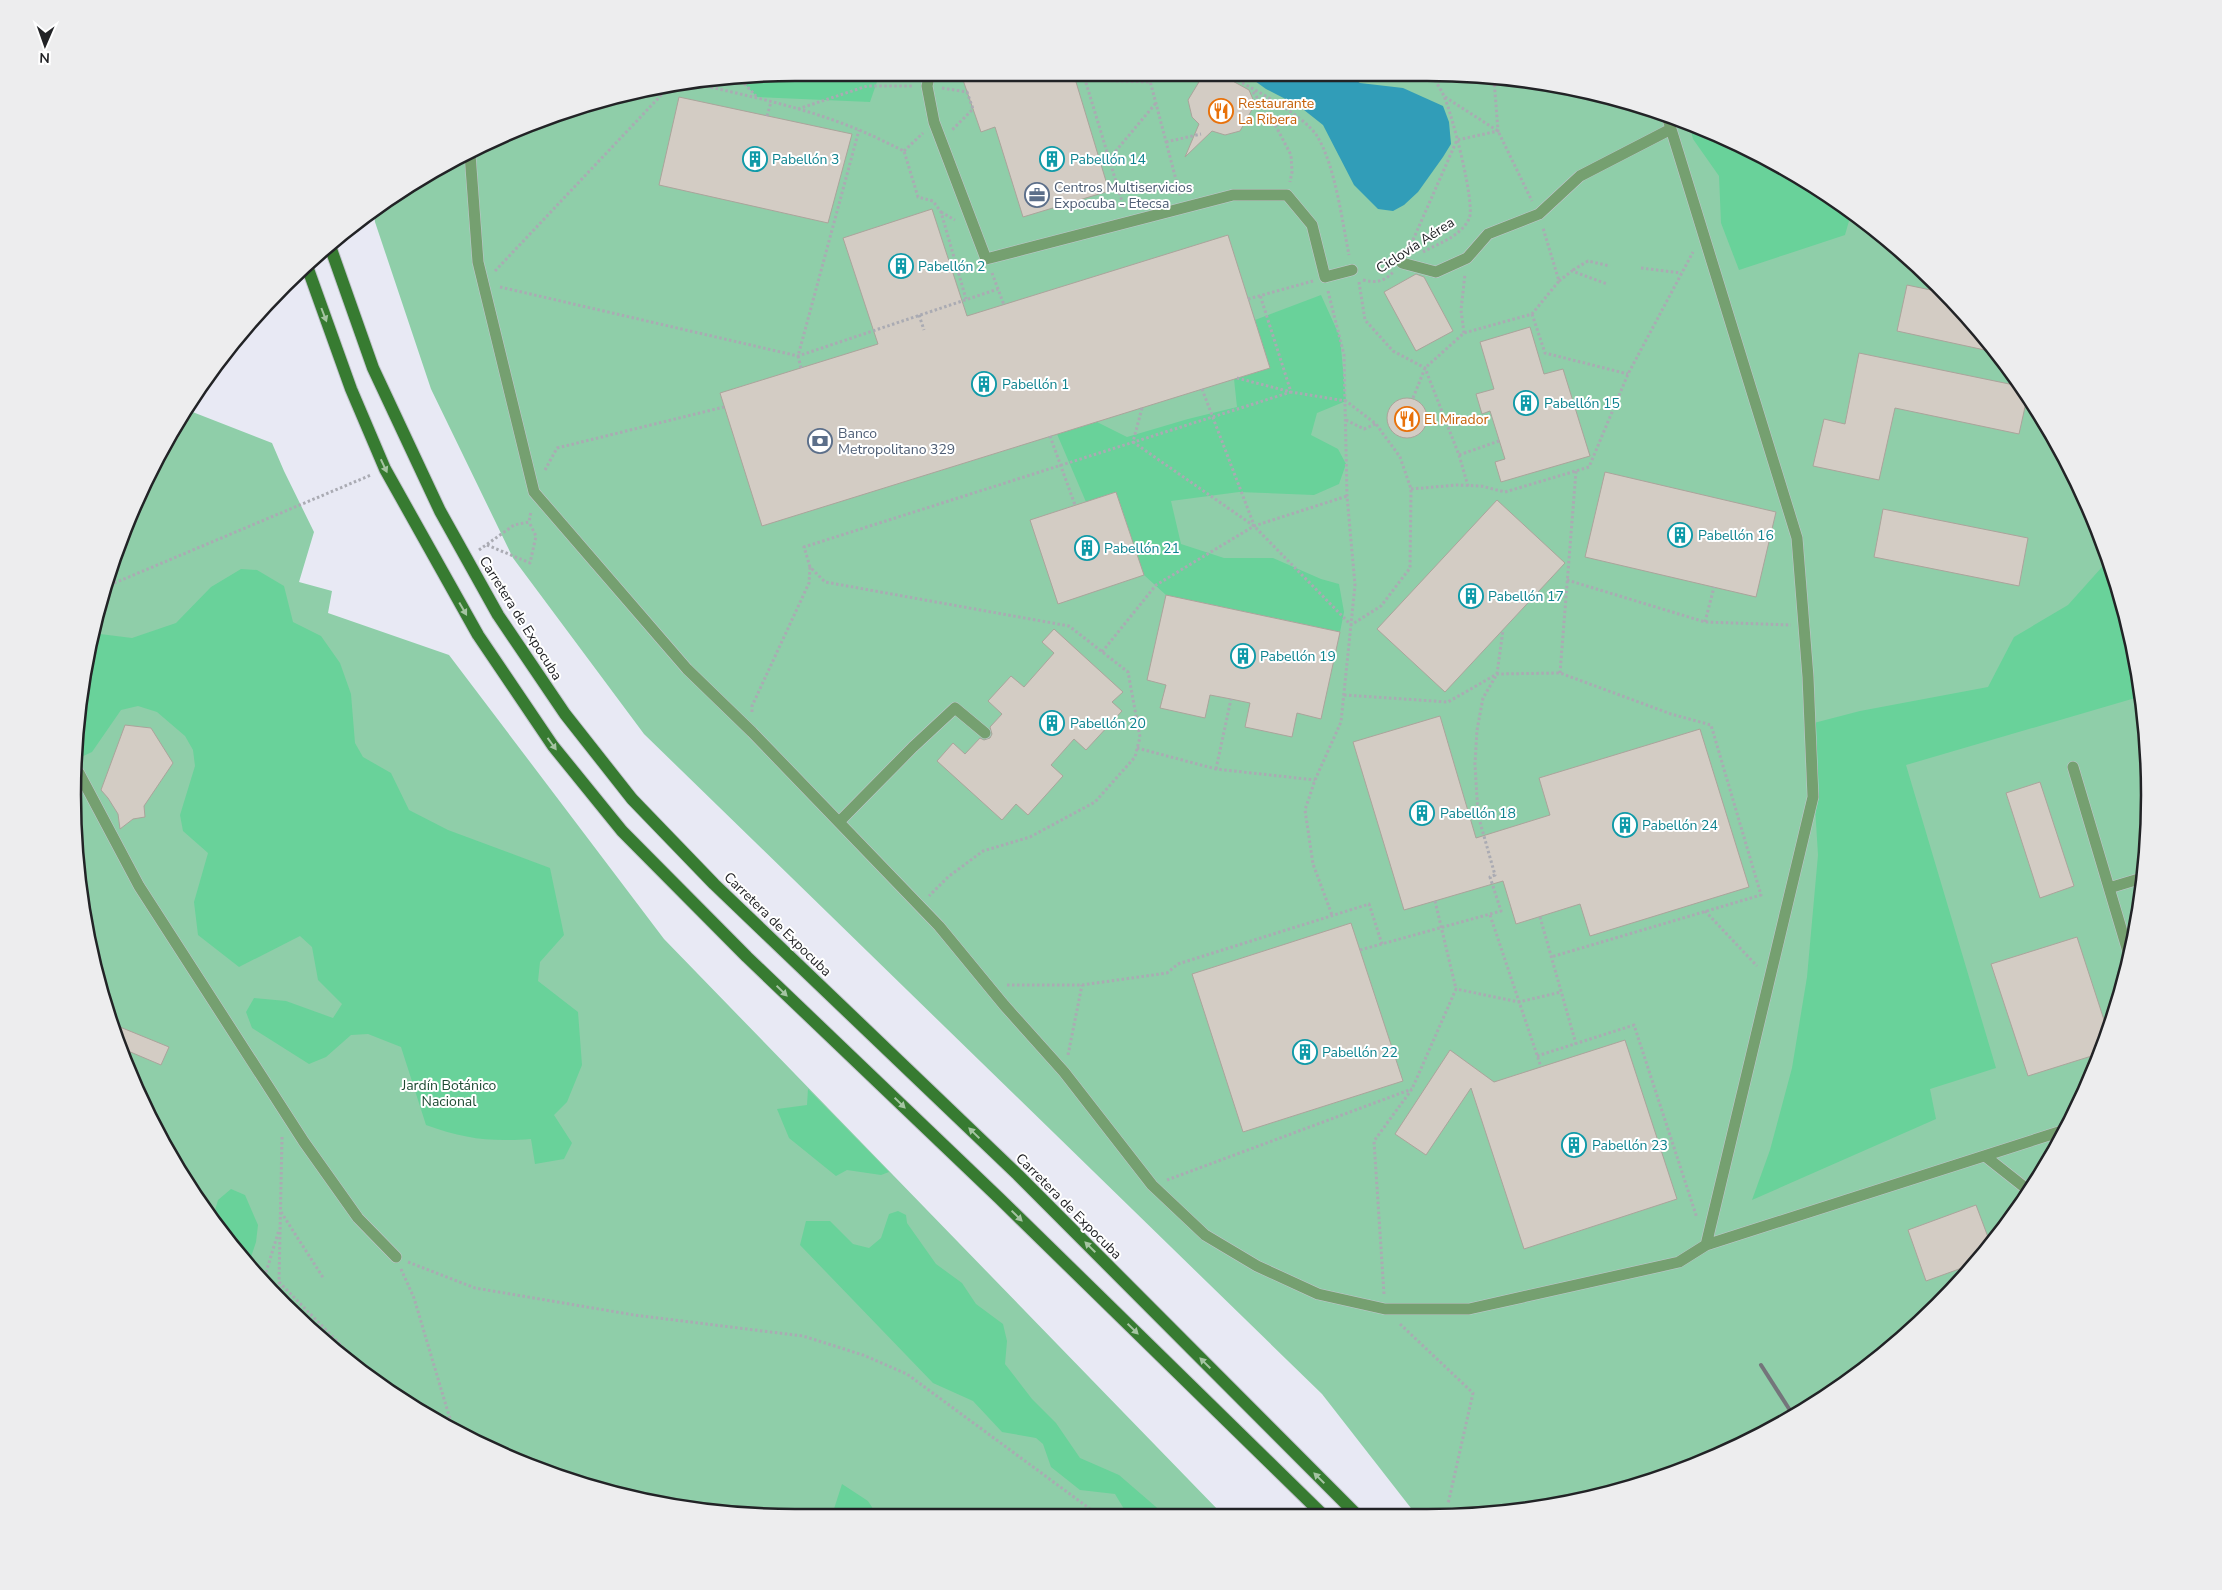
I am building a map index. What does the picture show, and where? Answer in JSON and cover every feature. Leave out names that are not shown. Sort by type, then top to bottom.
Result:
[{"type":"main road","name":"Carretera de Expocuba","points":[[332,252],[373,368],[440,511],[466,559],[498,615],[565,714],[632,799],[714,884],[1018,1175],[1351,1509]]},
{"type":"main road","points":[[309,272],[352,389],[386,469],[478,635],[553,746],[622,831],[747,957],[1007,1205],[1317,1509]]},
{"type":"lane","points":[[928,81],[927,86],[934,122],[986,259],[1233,195],[1287,195],[1312,225],[1325,278],[1355,275]]},
{"type":"lane","points":[[1670,124],[1797,538],[1804,625],[1813,797],[1706,1245]]},
{"type":"lane","points":[[1402,263],[1436,272],[1467,258],[1488,234],[1539,214],[1580,176],[1671,129]]},
{"type":"lane","points":[[470,160],[478,262],[534,492],[687,669],[939,926],[1064,1072],[1152,1186],[1205,1235],[1256,1266],[1318,1294],[1385,1310],[1469,1309],[1679,1262],[1706,1245],[2055,1133]]},
{"type":"lane","points":[[839,822],[913,747],[955,708],[985,733]]},
{"type":"lane","points":[[2073,767],[2125,942]]},
{"type":"lane","points":[[82,777],[139,886],[283,1109],[358,1218],[396,1257]]},
{"type":"lane","points":[[2109,888],[2136,880]]},
{"type":"lane","points":[[1985,1156],[2023,1186]]},
{"type":"path","points":[[1086,81],[1128,223]]},
{"type":"path","points":[[1118,81],[1151,82],[1184,208]]},
{"type":"path","points":[[1239,81],[1297,116],[1316,135],[1328,161],[1365,320],[1393,351],[1425,368],[1459,455],[1468,486]]},
{"type":"path","name":"Ciclovía Aérea","points":[[1355,275],[1373,282],[1385,280],[1402,263],[1461,232],[1470,218],[1472,206],[1457,140],[1444,97],[1435,81]]},
{"type":"path","points":[[744,83],[757,97]]},
{"type":"path","points":[[1494,85],[1498,131],[1539,214],[1559,281]]},
{"type":"path","points":[[708,86],[757,97],[859,130],[904,151],[918,197],[933,201],[941,212],[966,299]]},
{"type":"path","points":[[798,110],[867,86],[927,86],[967,92],[973,109],[941,141]]},
{"type":"path","points":[[1251,89],[1270,115],[1290,155],[1292,172],[1287,195]]},
{"type":"path","points":[[483,283],[662,94]]},
{"type":"path","points":[[1444,97],[1498,131]]},
{"type":"path","points":[[768,116],[772,102]]},
{"type":"path","points":[[1109,159],[1156,102]]},
{"type":"path","points":[[904,151],[934,122]]},
{"type":"path","points":[[802,368],[798,356],[859,130]]},
{"type":"path","points":[[1402,263],[1457,140],[1498,131]]},
{"type":"path","points":[[1166,142],[1201,134]]},
{"type":"path","points":[[1411,489],[1457,485],[1505,492],[1589,467],[1628,374],[1703,234]]},
{"type":"path","points":[[1464,333],[1461,310],[1467,258]]},
{"type":"path","points":[[986,259],[1004,305]]},
{"type":"path","points":[[1413,398],[1425,368],[1464,333],[1532,314],[1559,281],[1588,261],[1610,266]]},
{"type":"path","points":[[1641,268],[1681,273]]},
{"type":"path","points":[[1572,271],[1607,284]]},
{"type":"path","points":[[1248,299],[1325,278],[1344,354],[1347,496],[1355,585],[1340,722],[1315,780],[1305,810],[1313,864],[1332,916]]},
{"type":"path","points":[[483,283],[798,356],[998,289]]},
{"type":"path","points":[[1260,296],[1292,392]]},
{"type":"path","points":[[1532,314],[1545,353],[1628,374]]},
{"type":"path","points":[[919,315],[924,330]]},
{"type":"path","points":[[1237,378],[1292,392],[1346,402],[1376,424],[1400,457],[1411,489],[1410,568],[1381,606],[1351,625]]},
{"type":"path","points":[[1202,389],[1254,526]]},
{"type":"path","points":[[810,567],[804,548],[1292,392]]},
{"type":"path","points":[[486,545],[530,563],[536,536],[529,522],[534,492],[557,448],[724,407]]},
{"type":"path","points":[[1133,442],[1142,408]]},
{"type":"path","points":[[1346,420],[1364,429],[1376,424]]},
{"type":"path","points":[[1050,436],[1075,505]]},
{"type":"path","points":[[1133,442],[1254,526],[1351,625]]},
{"type":"path","points":[[1459,455],[1499,442]]},
{"type":"path","points":[[114,583],[386,469]]},
{"type":"path","points":[[1560,673],[1576,471]]},
{"type":"path","points":[[1102,652],[1156,586],[1254,526],[1347,496]]},
{"type":"path","points":[[466,559],[514,525],[529,522]]},
{"type":"path","points":[[1568,580],[1705,622],[1804,625]]},
{"type":"path","points":[[1705,622],[1714,587]]},
{"type":"path","points":[[1360,950],[1501,911],[1490,877],[1495,875],[1478,815],[1476,764],[1477,730],[1483,698],[1497,674],[1503,630]]},
{"type":"path","points":[[1344,695],[1448,702],[1497,674],[1560,673],[1671,714],[1711,725],[1761,895],[1551,957]]},
{"type":"path","points":[[1216,769],[1231,699]]},
{"type":"path","points":[[1137,748],[1216,769],[1315,780]]},
{"type":"path","points":[[1435,901],[1456,989],[1412,1089],[1374,1141],[1385,1310],[1473,1393],[1448,1504]]},
{"type":"path","points":[[988,985],[1082,985],[1167,973],[1178,964],[1369,904],[1382,944]]},
{"type":"path","points":[[1705,912],[1770,979]]},
{"type":"path","points":[[1490,914],[1541,1067]]},
{"type":"path","points":[[1540,917],[1576,1044]]},
{"type":"path","points":[[1064,1072],[1082,985]]},
{"type":"path","points":[[1456,989],[1519,1002],[1561,992]]},
{"type":"path","points":[[1537,1056],[1634,1025],[1706,1245]]},
{"type":"path","points":[[1152,1186],[1412,1089]]},
{"type":"path","points":[[280,1289],[283,1109]]},
{"type":"path","points":[[280,1211],[324,1280]]},
{"type":"path","points":[[265,1274],[280,1225]]},
{"type":"path","points":[[396,1257],[414,1298],[450,1420]]},
{"type":"path","points":[[396,1257],[476,1288],[634,1315],[803,1336],[863,1355],[907,1374],[1090,1509]]},
{"type":"path","points":[[279,1282],[343,1347]]},
{"type":"green space","points":[[795,81],[1427,81],[1520,87],[1566,95],[1656,119],[1743,155],[1784,177],[1862,229],[1898,258],[1964,324],[1993,360],[2045,438],[2067,479],[2103,566],[2116,610],[2135,702],[2139,748],[2141,795],[2135,888],[2127,934],[2103,1024],[2067,1111],[2045,1152],[1993,1230],[1964,1266],[1932,1300],[1898,1332],[1862,1361],[1784,1413],[1743,1435],[1700,1454],[1656,1471],[1612,1484],[1520,1503],[1412,1509],[1322,1394],[644,734],[513,558],[431,389],[375,219],[438,177],[479,155],[566,119],[656,95],[702,87]]},
{"type":"green space","points":[[877,81],[870,102],[757,97],[744,83]]},
{"type":"green space","points":[[1691,133],[1743,155],[1784,177],[1824,202],[1849,220],[1845,235],[1739,270],[1721,223],[1719,176],[1693,139]]},
{"type":"green space","points":[[1321,295],[1340,337],[1346,401],[1317,413],[1311,435],[1338,449],[1346,464],[1339,484],[1314,495],[1239,492],[1171,501],[1181,544],[1224,558],[1273,558],[1321,579],[1339,584],[1344,612],[1340,632],[1166,595],[1144,575],[1116,492],[1086,502],[1057,434],[1097,422],[1127,437],[1237,407],[1234,379],[1270,368],[1255,320]]},
{"type":"green space","name":"Jardín Botánico Nacional","points":[[193,412],[272,443],[314,532],[299,582],[332,591],[328,613],[449,655],[664,939],[1217,1509],[795,1509],[702,1503],[610,1484],[566,1471],[522,1454],[479,1435],[438,1413],[360,1361],[324,1332],[258,1266],[202,1192],[177,1152],[155,1111],[136,1068],[119,1024],[95,934],[87,888],[83,842],[81,795],[87,702],[106,610],[119,566],[136,522],[155,479]]},
{"type":"green space","points":[[2102,564],[2116,610],[2134,698],[1906,765],[1996,1068],[1930,1089],[1936,1119],[1752,1200],[1770,1150],[1792,1068],[1807,977],[1818,855],[1810,724],[1860,711],[1988,687],[2014,637],[2068,605],[2102,567]]},
{"type":"green space","points":[[241,569],[257,570],[284,586],[293,622],[321,636],[340,663],[351,694],[355,743],[363,757],[391,773],[409,810],[448,830],[550,868],[564,935],[540,962],[538,981],[578,1012],[582,1065],[567,1102],[554,1115],[572,1143],[564,1159],[535,1164],[531,1139],[490,1140],[453,1134],[426,1125],[401,1047],[368,1034],[351,1035],[326,1057],[309,1064],[252,1028],[246,1012],[254,998],[286,1001],[333,1018],[342,1004],[318,980],[312,947],[300,936],[239,967],[198,935],[194,902],[208,853],[183,831],[180,815],[195,766],[193,750],[185,736],[157,712],[138,706],[121,710],[92,752],[83,756],[87,702],[100,634],[132,638],[176,623],[211,587]]},
{"type":"green space","points":[[808,1089],[889,1172],[881,1175],[847,1170],[836,1176],[789,1138],[777,1109],[807,1105]]},
{"type":"green space","points":[[231,1189],[245,1195],[258,1225],[256,1242],[251,1257],[215,1210],[218,1200]]},
{"type":"green space","points":[[898,1211],[906,1215],[907,1223],[936,1264],[962,1283],[976,1304],[1003,1324],[1007,1341],[1005,1364],[1032,1399],[1056,1423],[1080,1458],[1119,1475],[1158,1509],[1124,1509],[1115,1494],[1080,1490],[1051,1467],[1043,1444],[1036,1438],[1002,1432],[973,1401],[933,1383],[800,1245],[806,1221],[830,1221],[853,1244],[869,1248],[881,1238],[889,1214]]},
{"type":"green space","points":[[842,1484],[868,1501],[873,1509],[834,1509]]},
{"type":"water","points":[[1255,81],[1357,81],[1403,88],[1443,106],[1449,122],[1451,144],[1418,192],[1404,205],[1393,211],[1378,209],[1354,185],[1323,125],[1299,106],[1266,89]]},
{"type":"building","name":"Pabellón 14","points":[[963,81],[1076,81],[1109,191],[1023,217],[995,127],[981,132]]},
{"type":"building","name":"Restaurante La Ribera","points":[[1200,81],[1233,81],[1249,90],[1255,104],[1240,131],[1225,135],[1212,131],[1185,157],[1199,124],[1192,117],[1188,100]]},
{"type":"building","name":"Pabellón 3","points":[[679,97],[852,134],[828,223],[659,185]]},
{"type":"building","name":"Pabellón 1","points":[[932,209],[967,316],[1228,235],[1270,368],[762,526],[720,393],[878,344],[843,238]]},
{"type":"building","points":[[1416,274],[1424,277],[1453,331],[1416,351],[1384,292]]},
{"type":"building","points":[[1907,285],[1932,290],[1985,350],[1897,331]]},
{"type":"building","name":"Pabellón 15","points":[[1530,327],[1544,374],[1563,369],[1590,456],[1501,482],[1495,462],[1505,459],[1490,411],[1482,414],[1476,394],[1494,389],[1480,342]]},
{"type":"building","points":[[1859,353],[2010,384],[2025,406],[2019,434],[1895,408],[1879,480],[1813,466],[1824,419],[1845,424]]},
{"type":"building","name":"El Mirador","points":[[1411,398],[1418,401],[1424,407],[1427,418],[1426,426],[1418,435],[1411,438],[1403,438],[1396,435],[1388,426],[1387,414],[1390,407],[1399,399]]},
{"type":"building","name":"Pabellón 16","points":[[1605,472],[1776,512],[1756,597],[1585,557]]},
{"type":"building","name":"Pabellón 21","points":[[1116,492],[1144,575],[1058,604],[1030,520]]},
{"type":"building","name":"Pabellón 17","points":[[1497,500],[1565,563],[1445,692],[1377,629]]},
{"type":"building","points":[[1883,509],[2028,538],[2019,586],[1874,557]]},
{"type":"building","name":"Pabellón 19","points":[[1166,595],[1340,632],[1321,719],[1297,713],[1292,737],[1245,727],[1250,703],[1210,695],[1205,718],[1160,708],[1166,685],[1147,680]]},
{"type":"building","name":"Pabellón 20","points":[[1054,629],[1123,692],[1112,702],[1122,711],[1086,750],[1074,739],[1051,765],[1063,776],[1028,815],[1016,804],[1002,820],[937,761],[953,743],[965,754],[980,738],[984,740],[990,738],[992,734],[990,727],[1002,714],[988,701],[1011,676],[1024,687],[1054,653],[1042,642]]},
{"type":"building","name":"Pabellón 24","points":[[1440,716],[1476,838],[1550,815],[1539,778],[1700,729],[1749,887],[1590,936],[1580,904],[1516,924],[1503,881],[1404,910],[1353,742]]},
{"type":"building","points":[[125,725],[151,728],[173,763],[144,806],[145,817],[133,819],[120,829],[118,814],[101,790]]},
{"type":"building","points":[[2040,782],[2074,886],[2040,898],[2006,793]]},
{"type":"building","name":"Pabellón 22","points":[[1351,923],[1403,1081],[1243,1132],[1192,974]]},
{"type":"building","points":[[2077,937],[2104,1020],[2090,1056],[2028,1076],[1991,964]]},
{"type":"building","points":[[120,1027],[169,1047],[161,1065],[130,1052]]},
{"type":"building","name":"Pabellón 23","points":[[1625,1040],[1677,1199],[1524,1249],[1471,1088],[1426,1155],[1395,1134],[1450,1050],[1494,1082]]},
{"type":"building","points":[[1976,1205],[1988,1236],[1962,1268],[1926,1281],[1908,1230]]},
{"type":"railway","points":[[1761,1365],[1790,1410]]},
{"type":"place","name":"Restaurante La Ribera","points":[[1221,111]]},
{"type":"place","name":"Pabellón 3","points":[[755,159]]},
{"type":"place","name":"Pabellón 14","points":[[1052,159]]},
{"type":"place","name":"Centros Multiservicios Expocuba - Etecsa","points":[[1037,195]]},
{"type":"place","name":"Pabellón 2","points":[[901,266]]},
{"type":"place","name":"Pabellón 1","points":[[984,384]]},
{"type":"place","name":"Pabellón 15","points":[[1526,403]]},
{"type":"place","name":"El Mirador","points":[[1407,419]]},
{"type":"place","name":"Banco Metropolitano 329","points":[[820,441]]},
{"type":"place","name":"Pabellón 16","points":[[1680,535]]},
{"type":"place","name":"Pabellón 21","points":[[1087,548]]},
{"type":"place","name":"Pabellón 17","points":[[1471,596]]},
{"type":"place","name":"Pabellón 19","points":[[1243,656]]},
{"type":"place","name":"Pabellón 20","points":[[1052,723]]},
{"type":"place","name":"Pabellón 18","points":[[1422,813]]},
{"type":"place","name":"Pabellón 24","points":[[1625,825]]},
{"type":"place","name":"Pabellón 22","points":[[1305,1052]]},
{"type":"place","name":"Pabellón 23","points":[[1574,1145]]}]
